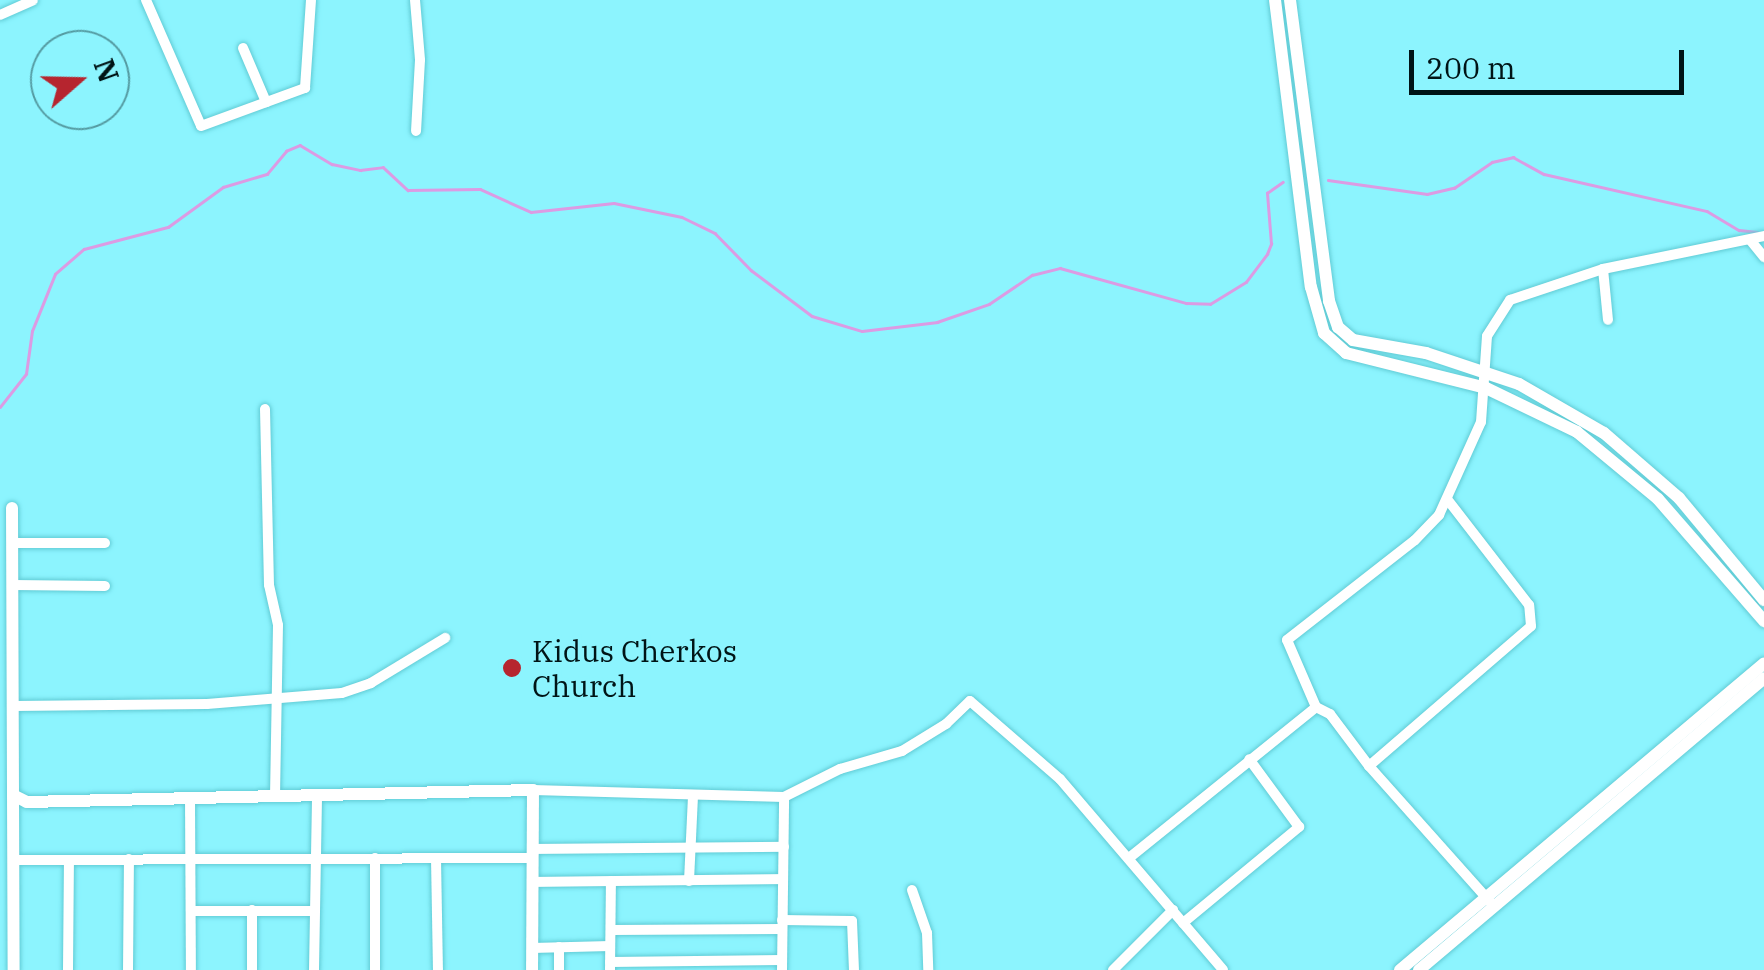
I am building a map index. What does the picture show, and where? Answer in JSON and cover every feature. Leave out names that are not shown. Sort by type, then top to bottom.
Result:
[{"type":"street","points":[[0,16],[33,0]]},
{"type":"street","points":[[146,0],[199,126],[305,88],[311,0]]},
{"type":"street","points":[[416,0],[420,60],[416,131]]},
{"type":"street","points":[[1275,0],[1310,288],[1324,333],[1346,353],[1430,370],[1486,388],[1577,432],[1632,474],[1764,621]]},
{"type":"street","points":[[1290,0],[1329,301],[1338,327],[1364,343],[1426,353],[1486,372],[1556,403],[1649,470],[1679,498],[1764,600]]},
{"type":"street","points":[[242,48],[266,102]]},
{"type":"street","points":[[1491,904],[1369,766],[1330,714],[1316,708],[1288,650],[1290,635],[1415,540],[1439,515],[1472,447],[1486,388],[1488,336],[1510,300],[1604,270],[1764,236]]},
{"type":"street","points":[[1751,241],[1764,257]]},
{"type":"street","points":[[1604,270],[1608,320]]},
{"type":"street","points":[[265,408],[270,585],[278,625],[275,797]]},
{"type":"street","points":[[1369,766],[1531,626],[1528,605],[1446,499]]},
{"type":"street","points":[[12,508],[15,796],[7,944],[14,970]]},
{"type":"street","points":[[12,543],[105,543]]},
{"type":"street","points":[[12,585],[105,586]]},
{"type":"street","points":[[14,706],[276,700],[342,694],[371,683],[445,638]]},
{"type":"street","points":[[1727,705],[1764,663]]},
{"type":"street","points":[[1400,970],[1421,964],[1677,745],[1764,678]]},
{"type":"street","points":[[0,797],[15,796],[27,802],[533,790],[784,798],[840,769],[902,751],[946,724],[970,701],[1060,779],[1223,970]]},
{"type":"street","points":[[1128,858],[1316,708]]},
{"type":"street","points":[[1184,922],[1299,827],[1298,820],[1249,759]]},
{"type":"street","points":[[532,970],[533,790]]},
{"type":"street","points":[[314,970],[317,795]]},
{"type":"street","points":[[688,881],[693,795]]},
{"type":"street","points":[[190,798],[191,970]]},
{"type":"street","points":[[612,880],[610,966],[782,965],[784,798]]},
{"type":"street","points":[[14,860],[436,858],[784,847]]},
{"type":"street","points":[[375,858],[375,970]]},
{"type":"street","points":[[436,858],[438,970]]},
{"type":"street","points":[[128,970],[129,859]]},
{"type":"street","points":[[68,970],[69,860]]},
{"type":"street","points":[[532,882],[783,879]]},
{"type":"street","points":[[912,890],[927,933],[928,970]]},
{"type":"street","points":[[252,910],[252,970]]},
{"type":"street","points":[[190,911],[314,910]]},
{"type":"street","points":[[1113,970],[1173,910]]},
{"type":"street","points":[[611,930],[850,920],[855,927],[854,970]]},
{"type":"street","points":[[532,948],[610,946]]},
{"type":"street","points":[[559,947],[560,970]]},
{"type":"waterway","points":[[0,407],[26,374],[32,331],[55,274],[84,249],[168,227],[223,187],[267,174],[286,151],[300,145],[332,164],[360,170],[383,167],[408,190],[480,189],[531,212],[614,203],[682,217],[715,233],[751,270],[812,316],[862,331],[937,322],[989,304],[1032,275],[1060,268],[1186,303],[1210,304],[1246,282],[1267,254],[1271,244],[1267,193],[1283,182]]},
{"type":"waterway","points":[[1328,180],[1427,194],[1454,188],[1492,162],[1513,157],[1544,174],[1707,211],[1739,230],[1757,232]]},
{"type":"place","name":"Kidus Cherkos Church","points":[[512,668]]}]
